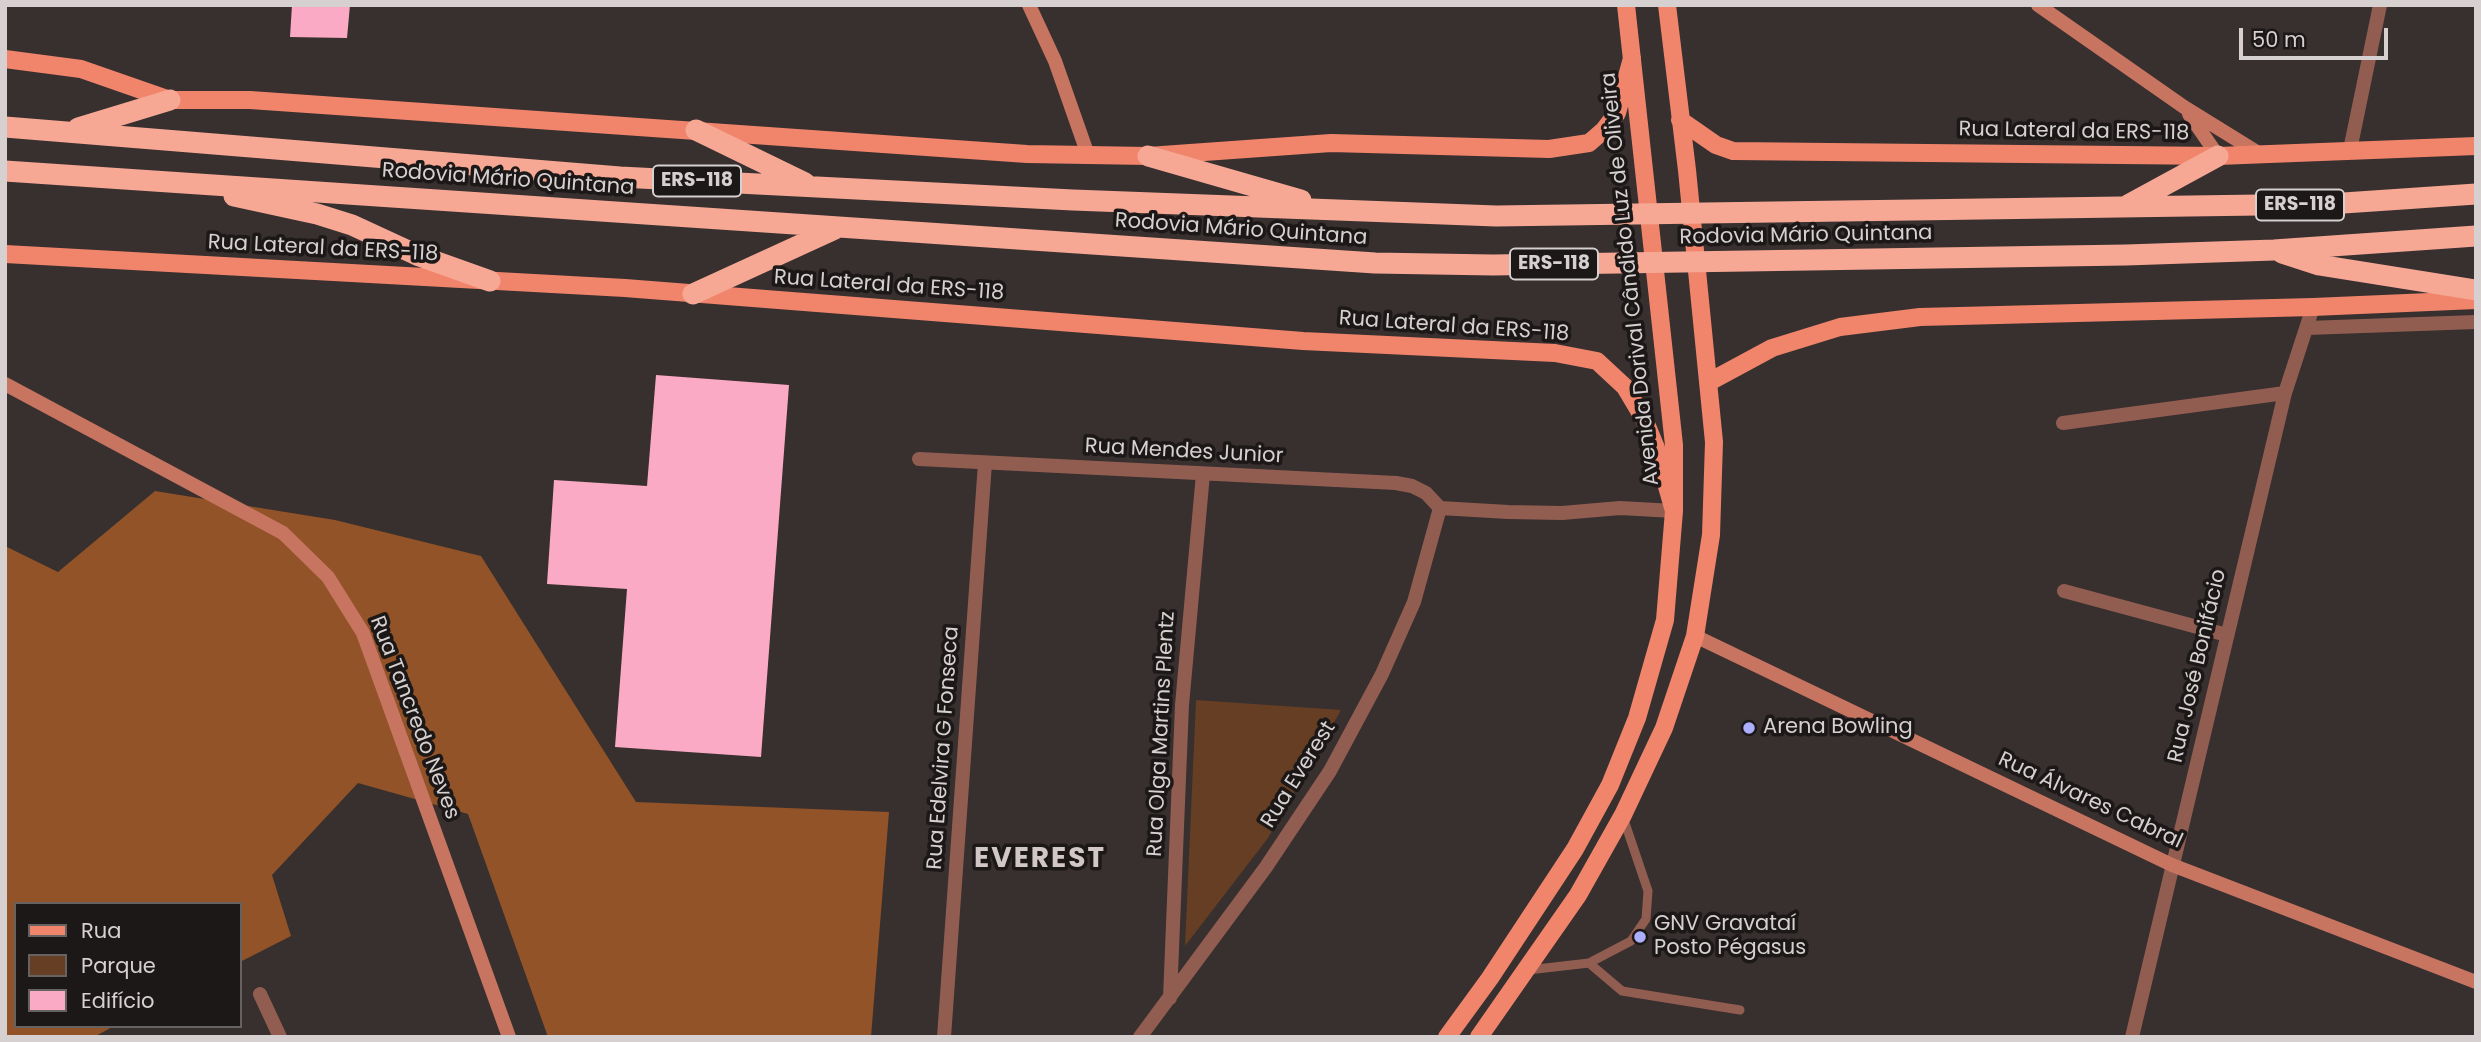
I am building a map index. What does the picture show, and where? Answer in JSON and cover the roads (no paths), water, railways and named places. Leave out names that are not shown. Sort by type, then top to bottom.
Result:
[{"type":"highway","points":[[66,132],[170,100]]},
{"type":"highway","name":"Rodovia Mário Quintana","points":[[5,127],[620,177],[1073,200],[1496,216],[2329,204],[2476,194]]},
{"type":"highway","points":[[696,130],[814,187]]},
{"type":"highway","points":[[1148,156],[1330,209]]},
{"type":"highway","points":[[2123,208],[2218,156]]},
{"type":"highway","name":"Rodovia Mário Quintana","points":[[5,171],[1375,263],[1480,265],[1932,259],[2274,250],[2476,236]]},
{"type":"highway","points":[[195,184],[244,200],[317,214],[352,225],[417,254],[490,281]]},
{"type":"highway","points":[[694,294],[836,228]]},
{"type":"highway","points":[[2274,250],[2319,265],[2476,290]]},
{"type":"main road","name":"Avenida Dorival Cândido Luz de Oliveira","points":[[1447,1037],[1490,978],[1575,849],[1610,785],[1637,718],[1665,620],[1674,511],[1674,444],[1626,5]]},
{"type":"main road","points":[[1479,1037],[1578,894],[1623,816],[1664,729],[1695,636],[1711,535],[1714,442],[1687,170],[1667,5]]},
{"type":"main road","points":[[5,60],[81,68],[170,100],[250,100],[1027,154],[1148,156],[1331,143],[1549,149],[1589,143],[1605,130],[1617,113],[1632,58]]},
{"type":"main road","name":"Rua Lateral da ERS-118","points":[[1681,120],[1716,145],[1733,151],[2218,156],[2476,146]]},
{"type":"main road","name":"Rua Lateral da ERS-118","points":[[5,254],[694,294],[1303,341],[1555,353],[1597,361],[1625,387],[1644,419],[1656,448],[1674,511]]},
{"type":"main road","points":[[1709,382],[1772,348],[1840,327],[1920,317],[2476,300]]},
{"type":"street","points":[[1029,5],[1055,61],[1088,155]]},
{"type":"street","points":[[2038,5],[2184,107],[2260,154]]},
{"type":"street","points":[[2350,150],[2379,5]]},
{"type":"street","points":[[2184,107],[2218,156]]},
{"type":"street","name":"Rua José Bonifácio","points":[[2132,1037],[2285,393],[2313,307]]},
{"type":"street","points":[[2307,328],[2476,321]]},
{"type":"street","name":"Rua Tancredo Neves","points":[[5,384],[283,533],[328,577],[363,633],[509,1037]]},
{"type":"street","points":[[2063,422],[2285,393]]},
{"type":"street","name":"Rua Mendes Junior","points":[[919,459],[1396,483],[1412,486],[1426,493],[1440,508]]},
{"type":"street","name":"Rua Edelvira G Fonseca","points":[[944,1037],[985,463]]},
{"type":"street","name":"Rua Olga Martins Plentz","points":[[1170,998],[1182,705],[1203,474]]},
{"type":"street","points":[[1440,508],[1508,513],[1562,513],[1620,508],[1674,511]]},
{"type":"street","name":"Rua Everest","points":[[1140,1037],[1266,867],[1330,771],[1382,674],[1414,602],[1440,508]]},
{"type":"street","points":[[2064,591],[2227,635]]},
{"type":"street","name":"Rua Álvares Cabral","points":[[1695,636],[2172,865],[2476,982]]},
{"type":"street","points":[[260,994],[280,1037]]},
{"type":"lane","points":[[1527,970],[1589,963],[1631,941],[1646,919],[1648,891],[1623,816]]},
{"type":"lane","points":[[1589,963],[1622,991],[1740,1010]]},
{"type":"place","name":"Arena Bowling","points":[[1749,728]]},
{"type":"place","name":"GNV Gravataí Posto Pégasus","points":[[1640,937]]},
{"type":"district","name":"EVEREST","points":[[1040,860]]}]
